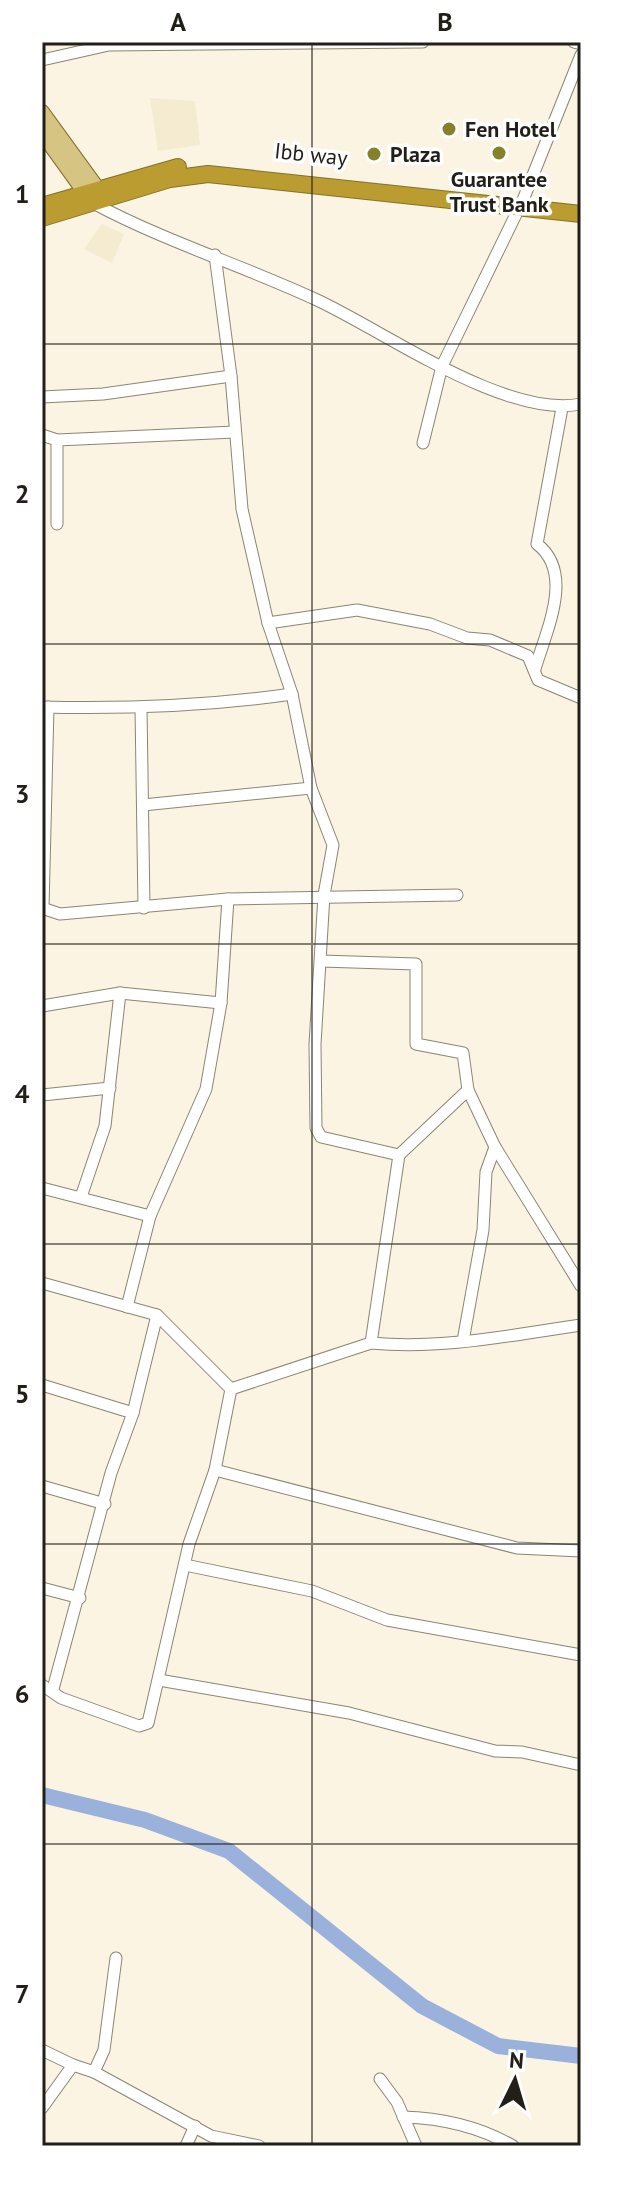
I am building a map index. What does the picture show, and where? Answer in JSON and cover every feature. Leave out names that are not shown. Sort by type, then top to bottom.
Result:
[{"type":"highway","name":"Ibb way","points":[[42,206],[98,199],[168,168],[202,165],[520,204],[581,204]]},
{"type":"highway","points":[[42,218],[98,199]]},
{"type":"highway","points":[[520,204],[581,214]]},
{"type":"main road","points":[[42,112],[98,199]]},
{"type":"main road","points":[[42,133],[98,199]]},
{"type":"street","points":[[42,60],[109,43],[423,42]]},
{"type":"street","points":[[574,42],[581,44]]},
{"type":"street","points":[[423,443],[442,366],[520,204],[581,55]]},
{"type":"street","points":[[98,199],[320,301],[497,392],[562,408],[581,404]]},
{"type":"street","points":[[215,255],[231,376],[242,509],[268,623],[292,694],[311,788],[333,845],[324,895],[315,1044],[316,1128],[321,1137],[399,1155]]},
{"type":"street","points":[[42,397],[103,394],[231,376]]},
{"type":"street","points":[[535,669],[553,606],[556,569],[546,551],[537,544],[562,408]]},
{"type":"street","points":[[42,435],[57,440],[235,432]]},
{"type":"street","points":[[57,440],[57,524]]},
{"type":"street","points":[[268,623],[328,611],[357,610],[430,624],[467,638],[490,640],[528,656],[538,680],[581,698]]},
{"type":"street","points":[[292,694],[244,701],[141,707],[45,707],[42,908],[60,914],[228,899],[457,895]]},
{"type":"street","points":[[141,707],[144,908]]},
{"type":"street","points":[[143,805],[311,788]]},
{"type":"street","points":[[127,1307],[150,1216],[206,1089],[221,1003],[228,899]]},
{"type":"street","points":[[321,961],[416,964],[416,1044],[463,1053],[468,1090],[495,1147],[581,1286]]},
{"type":"street","points":[[42,1006],[120,993],[221,1003]]},
{"type":"street","points":[[81,1197],[105,1126],[120,993]]},
{"type":"street","points":[[42,1095],[110,1088]]},
{"type":"street","points":[[371,1343],[399,1155],[468,1090]]},
{"type":"street","points":[[463,1341],[483,1230],[486,1172],[495,1147]]},
{"type":"street","points":[[42,1188],[150,1216]]},
{"type":"street","points":[[42,1283],[157,1315],[231,1389]]},
{"type":"street","points":[[157,1315],[133,1413],[111,1473],[80,1598],[47,1687],[61,1698],[139,1726],[150,1720],[185,1565],[215,1470],[231,1389]]},
{"type":"street","points":[[231,1389],[371,1343],[395,1345],[463,1341],[581,1325]]},
{"type":"street","points":[[42,1385],[133,1413]]},
{"type":"street","points":[[215,1470],[517,1548],[581,1551]]},
{"type":"street","points":[[42,1486],[105,1504]]},
{"type":"street","points":[[185,1565],[312,1591],[387,1620],[581,1655]]},
{"type":"street","points":[[42,1588],[80,1598]]},
{"type":"street","points":[[159,1680],[349,1713],[495,1751],[522,1752],[581,1765]]},
{"type":"street","points":[[94,2072],[107,2035],[116,1958]]},
{"type":"street","points":[[42,2050],[94,2072],[211,2136],[259,2146]]},
{"type":"street","points":[[42,2108],[73,2065]]},
{"type":"street","points":[[380,2079],[416,2146]]},
{"type":"street","points":[[403,2117],[430,2118],[483,2131],[513,2146]]},
{"type":"street","points":[[186,2146],[195,2126]]},
{"type":"shaded area","points":[[150,98],[195,101],[200,145],[158,151]]},
{"type":"shaded area","points":[[102,224],[124,234],[112,263],[84,249]]},
{"type":"waterway","points":[[42,1795],[145,1820],[229,1851],[422,2006],[498,2046],[581,2056]]},
{"type":"place","name":"Fen Hotel","points":[[449,129]]},
{"type":"place","name":"Guarantee Trust Bank","points":[[499,153]]},
{"type":"place","name":"Plaza","points":[[374,154]]}]
